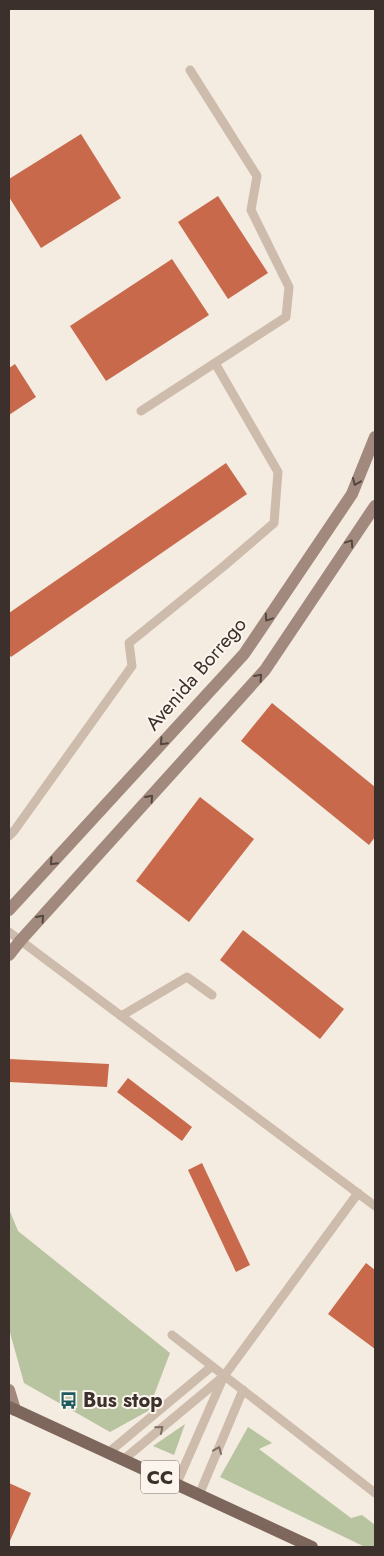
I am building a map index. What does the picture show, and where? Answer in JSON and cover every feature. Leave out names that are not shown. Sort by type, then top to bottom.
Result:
[{"type":"main road","name":"Avenida Borrego","points":[[9,910],[244,654],[352,494],[375,437]]},
{"type":"main road","points":[[9,955],[265,670],[375,506]]},
{"type":"main road","points":[[9,1390],[12,1408]]},
{"type":"main road","name":"CC","points":[[12,1408],[312,1547]]},
{"type":"lane","points":[[141,411],[286,317],[289,286],[251,210],[257,176],[190,70]]},
{"type":"lane","points":[[10,830],[132,666],[129,643],[274,523],[278,472],[215,363]]},
{"type":"lane","points":[[9,932],[375,1206]]},
{"type":"lane","points":[[121,1016],[187,977],[212,995]]},
{"type":"lane","points":[[176,1485],[224,1376],[358,1193]]},
{"type":"lane","points":[[172,1335],[375,1493]]},
{"type":"lane","points":[[108,1453],[212,1367]]},
{"type":"lane","points":[[123,1460],[224,1376]]},
{"type":"lane","points":[[199,1495],[243,1390]]},
{"type":"green space","points":[[9,1209],[18,1231],[170,1353],[148,1411],[110,1432],[24,1383],[9,1329]]},
{"type":"green space","points":[[185,1424],[174,1455],[153,1446]]},
{"type":"green space","points":[[248,1427],[272,1443],[259,1449],[351,1518],[362,1515],[375,1525],[375,1547],[365,1547],[220,1477]]},
{"type":"building","points":[[81,134],[121,198],[41,248],[9,197],[9,179]]},
{"type":"building","points":[[218,196],[268,273],[228,299],[178,222]]},
{"type":"building","points":[[172,259],[209,315],[106,381],[70,326]]},
{"type":"building","points":[[15,364],[36,397],[9,415],[9,368]]},
{"type":"building","points":[[226,463],[247,494],[11,657],[9,654],[9,613]]},
{"type":"building","points":[[272,703],[375,787],[375,837],[369,845],[241,741]]},
{"type":"building","points":[[200,797],[254,839],[189,922],[136,881]]},
{"type":"building","points":[[243,930],[344,1009],[320,1039],[220,960]]},
{"type":"building","points":[[9,1059],[109,1064],[107,1087],[9,1082]]},
{"type":"building","points":[[128,1078],[192,1127],[182,1141],[117,1092]]},
{"type":"building","points":[[202,1163],[250,1265],[236,1272],[188,1170]]},
{"type":"building","points":[[366,1263],[375,1270],[375,1349],[328,1314]]},
{"type":"building","points":[[9,1483],[31,1493],[9,1543]]},
{"type":"place","name":"Bus stop","points":[[69,1400]]}]
